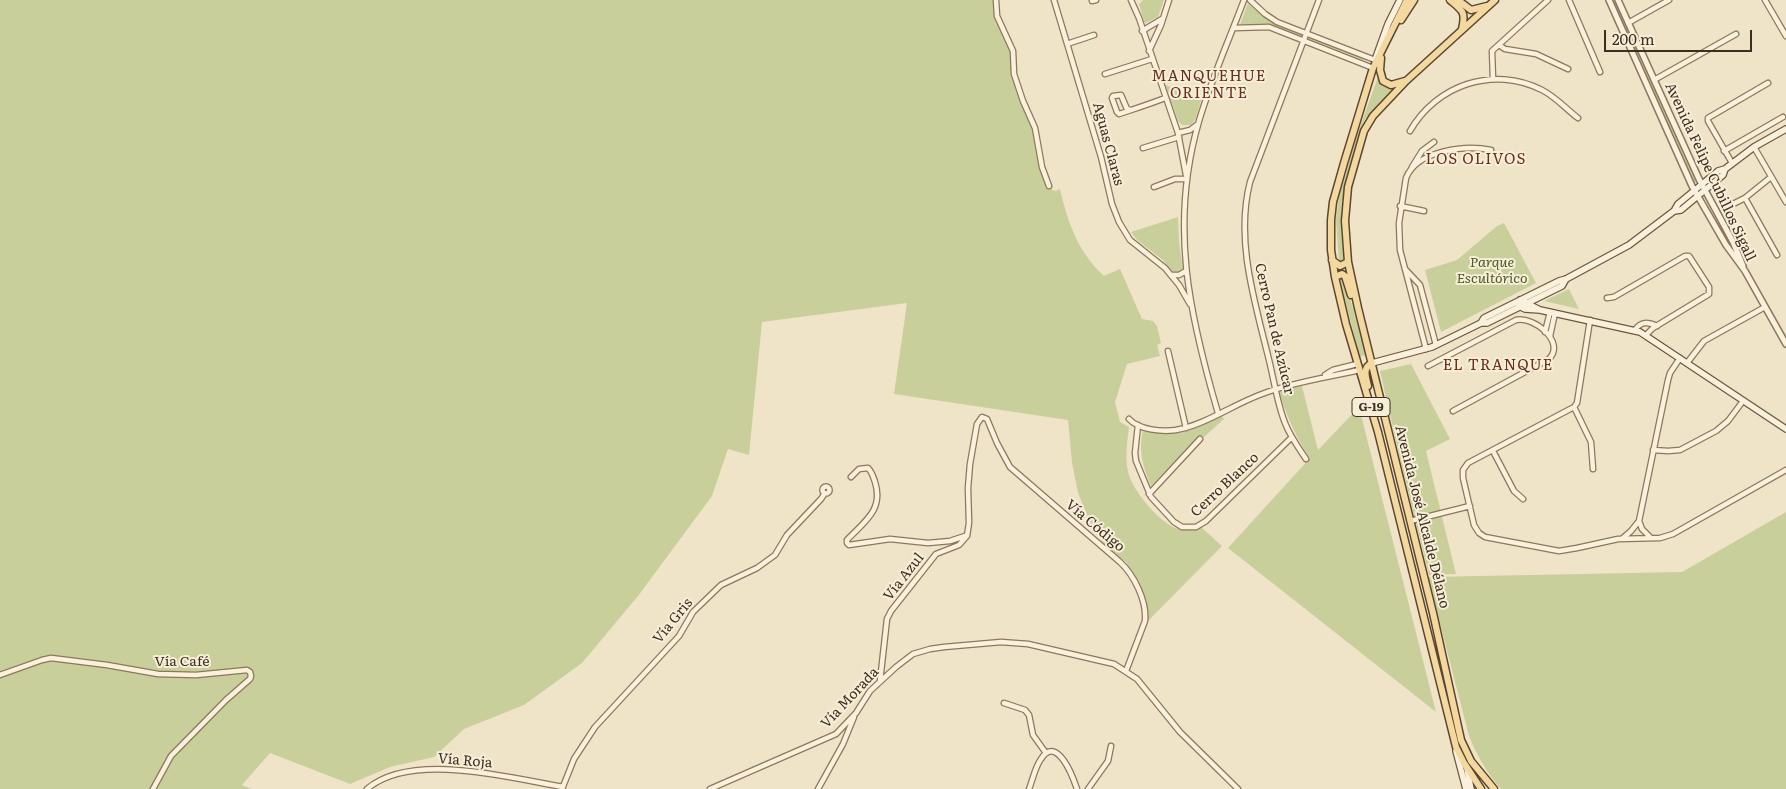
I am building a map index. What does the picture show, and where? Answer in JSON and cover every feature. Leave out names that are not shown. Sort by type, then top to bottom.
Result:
[{"type":"main road","name":"Avenida José Alcalde Délano","points":[[1400,0],[1385,31],[1375,60],[1335,194],[1331,230],[1332,260],[1358,367],[1374,417],[1456,747]]},
{"type":"main road","name":"Avenida José Alcalde Délano","points":[[1374,68],[1407,0]]},
{"type":"main road","points":[[1389,36],[1414,0]]},
{"type":"main road","points":[[1450,0],[1464,14],[1462,30]]},
{"type":"main road","points":[[1458,0],[1470,10],[1489,6]]},
{"type":"main road","name":"Avenida José Alcalde Délano","points":[[1461,740],[1433,613],[1358,308],[1348,262],[1345,211],[1348,186],[1360,140],[1373,116],[1406,81],[1496,0]]},
{"type":"main road","points":[[1381,55],[1380,70],[1383,81],[1391,85],[1406,81]]},
{"type":"main road","points":[[1374,417],[1365,373],[1368,366],[1372,363],[1436,345],[1481,323],[1484,318],[1519,303],[1559,280],[1566,279],[1629,245],[1674,212],[1681,210],[1696,193],[1723,175],[1725,169],[1754,146],[1786,129]]},
{"type":"main road","points":[[1332,260],[1340,266],[1348,262]]},
{"type":"main road","points":[[1335,277],[1342,274],[1345,276],[1354,306],[1358,308]]},
{"type":"main road","points":[[1526,303],[1562,286],[1566,279]]},
{"type":"main road","points":[[1540,296],[1538,302],[1542,310]]},
{"type":"main road","points":[[1519,303],[1526,303],[1552,313],[1635,330],[1786,429]]},
{"type":"main road","points":[[1519,303],[1531,310],[1542,310]]},
{"type":"main road","points":[[1461,740],[1470,789]]},
{"type":"main road","name":"G-19","points":[[1461,740],[1472,761],[1494,789]]},
{"type":"main road","points":[[1456,747],[1466,789]]},
{"type":"main road","name":"G-19","points":[[1456,747],[1481,789]]},
{"type":"street","points":[[996,0],[997,16],[1012,51],[1014,71],[1023,101],[1035,128],[1042,167],[1049,186]]},
{"type":"street","name":"Aguas Claras","points":[[1054,0],[1101,157],[1112,204],[1119,222],[1130,240],[1158,261],[1171,275],[1192,307]]},
{"type":"street","points":[[1131,0],[1178,135],[1186,179]]},
{"type":"street","points":[[1149,51],[1169,0]]},
{"type":"street","points":[[1218,413],[1192,307],[1186,271],[1183,230],[1186,179],[1198,124],[1244,0]]},
{"type":"street","points":[[1250,0],[1269,17],[1375,60]]},
{"type":"street","name":"Cerro Pan de Azúcar","points":[[1306,459],[1291,438],[1282,416],[1248,266],[1245,223],[1246,202],[1254,171],[1319,0]]},
{"type":"street","points":[[1493,79],[1492,53],[1548,0]]},
{"type":"street","points":[[1569,0],[1600,72]]},
{"type":"street","name":"Avenida Felipe Cubillos Sigall","points":[[1609,0],[1696,193],[1726,245],[1745,271]]},
{"type":"street","name":"Avenida Felipe Cubillos Sigall","points":[[1618,0],[1703,187],[1734,242],[1745,271]]},
{"type":"street","points":[[1628,23],[1669,0]]},
{"type":"street","points":[[1765,0],[1786,36]]},
{"type":"street","points":[[1142,30],[1163,18]]},
{"type":"street","points":[[1234,28],[1269,27],[1374,68]]},
{"type":"street","name":"Avenida Felipe Cubillos Sigall","points":[[1654,80],[1736,34]]},
{"type":"street","points":[[1067,44],[1094,36]]},
{"type":"street","points":[[1499,45],[1505,49],[1536,54],[1554,60],[1568,69]]},
{"type":"street","points":[[1105,74],[1152,59]]},
{"type":"street","points":[[1410,131],[1424,111],[1442,95],[1463,85],[1493,79],[1518,81],[1540,89],[1556,98],[1578,118]]},
{"type":"street","points":[[1732,163],[1708,121],[1709,117],[1768,83]]},
{"type":"street","name":"Aguas Claras","points":[[1122,95],[1127,109],[1130,110],[1119,114],[1112,98],[1113,96],[1122,95]]},
{"type":"street","points":[[1130,110],[1165,98]]},
{"type":"street","points":[[1724,151],[1783,116]]},
{"type":"street","points":[[1143,148],[1190,130],[1198,124]]},
{"type":"street","points":[[1190,130],[1195,137]]},
{"type":"street","points":[[1669,135],[1674,138],[1681,152],[1686,150]]},
{"type":"street","points":[[1426,349],[1404,268],[1399,241],[1400,206],[1406,178],[1419,155],[1434,142]]},
{"type":"street","points":[[1754,146],[1786,202]]},
{"type":"street","points":[[1412,168],[1429,157],[1452,149],[1476,147],[1491,150]]},
{"type":"street","points":[[1183,156],[1187,159],[1191,157]]},
{"type":"street","points":[[1733,204],[1745,198],[1772,177]]},
{"type":"street","points":[[1154,186],[1175,179],[1186,179]]},
{"type":"street","points":[[1745,198],[1777,255]]},
{"type":"street","points":[[1400,206],[1424,211]]},
{"type":"street","points":[[1607,298],[1614,297],[1685,256],[1689,256],[1709,287],[1709,294],[1657,326],[1646,336]]},
{"type":"street","points":[[1404,268],[1420,285],[1436,345]]},
{"type":"street","points":[[1171,275],[1179,275],[1186,271]]},
{"type":"street","points":[[1745,271],[1786,344]]},
{"type":"street","points":[[1688,364],[1704,341],[1765,307]]},
{"type":"street","points":[[1546,332],[1552,313]]},
{"type":"street","points":[[1453,410],[1549,359],[1554,351],[1550,336],[1552,313]]},
{"type":"street","points":[[1419,322],[1429,319]]},
{"type":"street","points":[[1428,366],[1516,320],[1529,320],[1550,336]]},
{"type":"street","points":[[1590,320],[1577,403],[1574,407],[1468,463],[1463,470],[1463,478],[1474,525],[1479,533],[1485,537],[1559,550],[1623,538],[1651,538],[1673,534],[1786,470]]},
{"type":"street","points":[[1635,330],[1642,323],[1650,323],[1657,326]]},
{"type":"street","points":[[1168,351],[1186,428]]},
{"type":"street","points":[[1623,538],[1639,521],[1668,377],[1680,358]]},
{"type":"street","points":[[1129,419],[1138,425],[1165,431],[1186,428],[1276,388],[1324,376],[1333,370],[1358,367]]},
{"type":"street","points":[[1653,450],[1674,451],[1694,443],[1725,425],[1743,401]]},
{"type":"street","points":[[1574,407],[1591,442],[1593,468]]},
{"type":"street","name":"Vía Código","points":[[967,536],[970,464],[977,424],[982,417],[987,418],[997,443],[1010,467],[1120,562],[1132,577],[1146,613],[1145,621],[1126,671]]},
{"type":"street","name":"Cerro Blanco","points":[[1138,425],[1136,461],[1149,494],[1178,525],[1185,528],[1196,527],[1206,520],[1291,438]]},
{"type":"street","points":[[1149,494],[1200,439]]},
{"type":"street","points":[[1493,451],[1514,492],[1523,499]]},
{"type":"street","points":[[851,478],[859,469],[868,468],[874,478],[878,497],[868,519],[847,540],[846,543],[849,545],[890,539],[928,543],[950,541],[967,536]]},
{"type":"street","name":"Vía Gris","points":[[563,788],[574,759],[595,727],[678,636],[693,612],[721,585],[756,568],[775,555],[787,535],[825,493]]},
{"type":"street","points":[[1410,521],[1470,506]]},
{"type":"street","points":[[1639,521],[1642,529],[1651,538]]},
{"type":"street","name":"Vía Azul","points":[[880,681],[887,619],[891,611],[936,554],[959,544],[967,536]]},
{"type":"street","name":"Vía Morada","points":[[710,789],[836,734],[856,713],[870,691],[880,681],[905,660],[922,651],[996,642],[1028,644],[1110,662],[1126,671]]},
{"type":"street","name":"Vía Café","points":[[0,675],[51,658],[158,674],[196,675],[247,670],[250,672],[250,679],[226,700],[171,756],[154,789]]},
{"type":"street","points":[[1126,671],[1137,679],[1180,732],[1238,789]]},
{"type":"street","points":[[1004,703],[1025,710],[1029,715],[1033,735],[1046,753]]},
{"type":"street","points":[[818,789],[843,744],[856,713]]},
{"type":"street","points":[[1088,789],[1108,762],[1111,746]]},
{"type":"street","points":[[1030,789],[1040,760],[1050,751],[1057,753],[1065,761],[1077,789]]},
{"type":"street","name":"Vía Roja","points":[[367,789],[386,777],[403,772],[446,768],[504,776],[563,788]]},
{"type":"green space","points":[[0,0],[993,0],[996,18],[1012,52],[1012,70],[1033,128],[1048,187],[1055,191],[1060,189],[1075,236],[1087,257],[1104,276],[1120,269],[1142,319],[1153,321],[1157,326],[1161,343],[1157,345],[1160,356],[1127,364],[1115,402],[1120,422],[1129,427],[1127,459],[1130,478],[1144,500],[1164,521],[1181,530],[1201,527],[1222,546],[1147,622],[1146,609],[1127,563],[1104,544],[1091,524],[1078,493],[1072,463],[1068,420],[894,394],[907,303],[762,322],[749,455],[728,449],[712,496],[638,596],[582,663],[524,705],[464,729],[434,757],[390,767],[350,784],[270,753],[242,785],[251,789],[0,789]]},
{"type":"green space","points":[[1143,0],[1164,0],[1158,17],[1146,23],[1144,22],[1139,4]]},
{"type":"green space","points":[[1612,0],[1615,0],[1697,181],[1694,183]]},
{"type":"green space","points":[[1248,3],[1270,22],[1364,57],[1363,60],[1269,24],[1240,25]]},
{"type":"green space","points":[[1378,77],[1382,83],[1395,87],[1365,119],[1358,135],[1342,203],[1343,263],[1339,262],[1336,219],[1339,197],[1356,138]]},
{"type":"green space","points":[[1165,85],[1202,98],[1195,120],[1191,125],[1182,125],[1178,121]]},
{"type":"green space","points":[[1178,217],[1179,243],[1183,268],[1179,273],[1173,274],[1163,260],[1137,240],[1131,232]]},
{"type":"green space","name":"Parque Escultórico","points":[[1504,223],[1536,283],[1441,332],[1425,270],[1457,260],[1497,226]]},
{"type":"green space","points":[[1339,277],[1344,277],[1366,355],[1360,357]]},
{"type":"green space","points":[[1569,289],[1579,309],[1544,301]]},
{"type":"green space","points":[[1411,364],[1450,439],[1426,451],[1456,574],[1429,575],[1380,371]]},
{"type":"green space","points":[[1302,386],[1318,450],[1359,407],[1436,712],[1228,548],[1310,458],[1292,426],[1279,392]]},
{"type":"green space","points":[[1220,414],[1224,419],[1204,437],[1195,440],[1151,486],[1142,459],[1143,430],[1164,433],[1174,432],[1192,427]]},
{"type":"green space","points":[[1786,512],[1786,789],[1501,789],[1483,764],[1469,736],[1428,577],[1682,572]]},
{"type":"district","name":"MANQUEHUE ORIENTE","points":[[1209,86]]},
{"type":"district","name":"LOS OLIVOS","points":[[1476,160]]},
{"type":"district","name":"EL TRANQUE","points":[[1498,366]]}]
